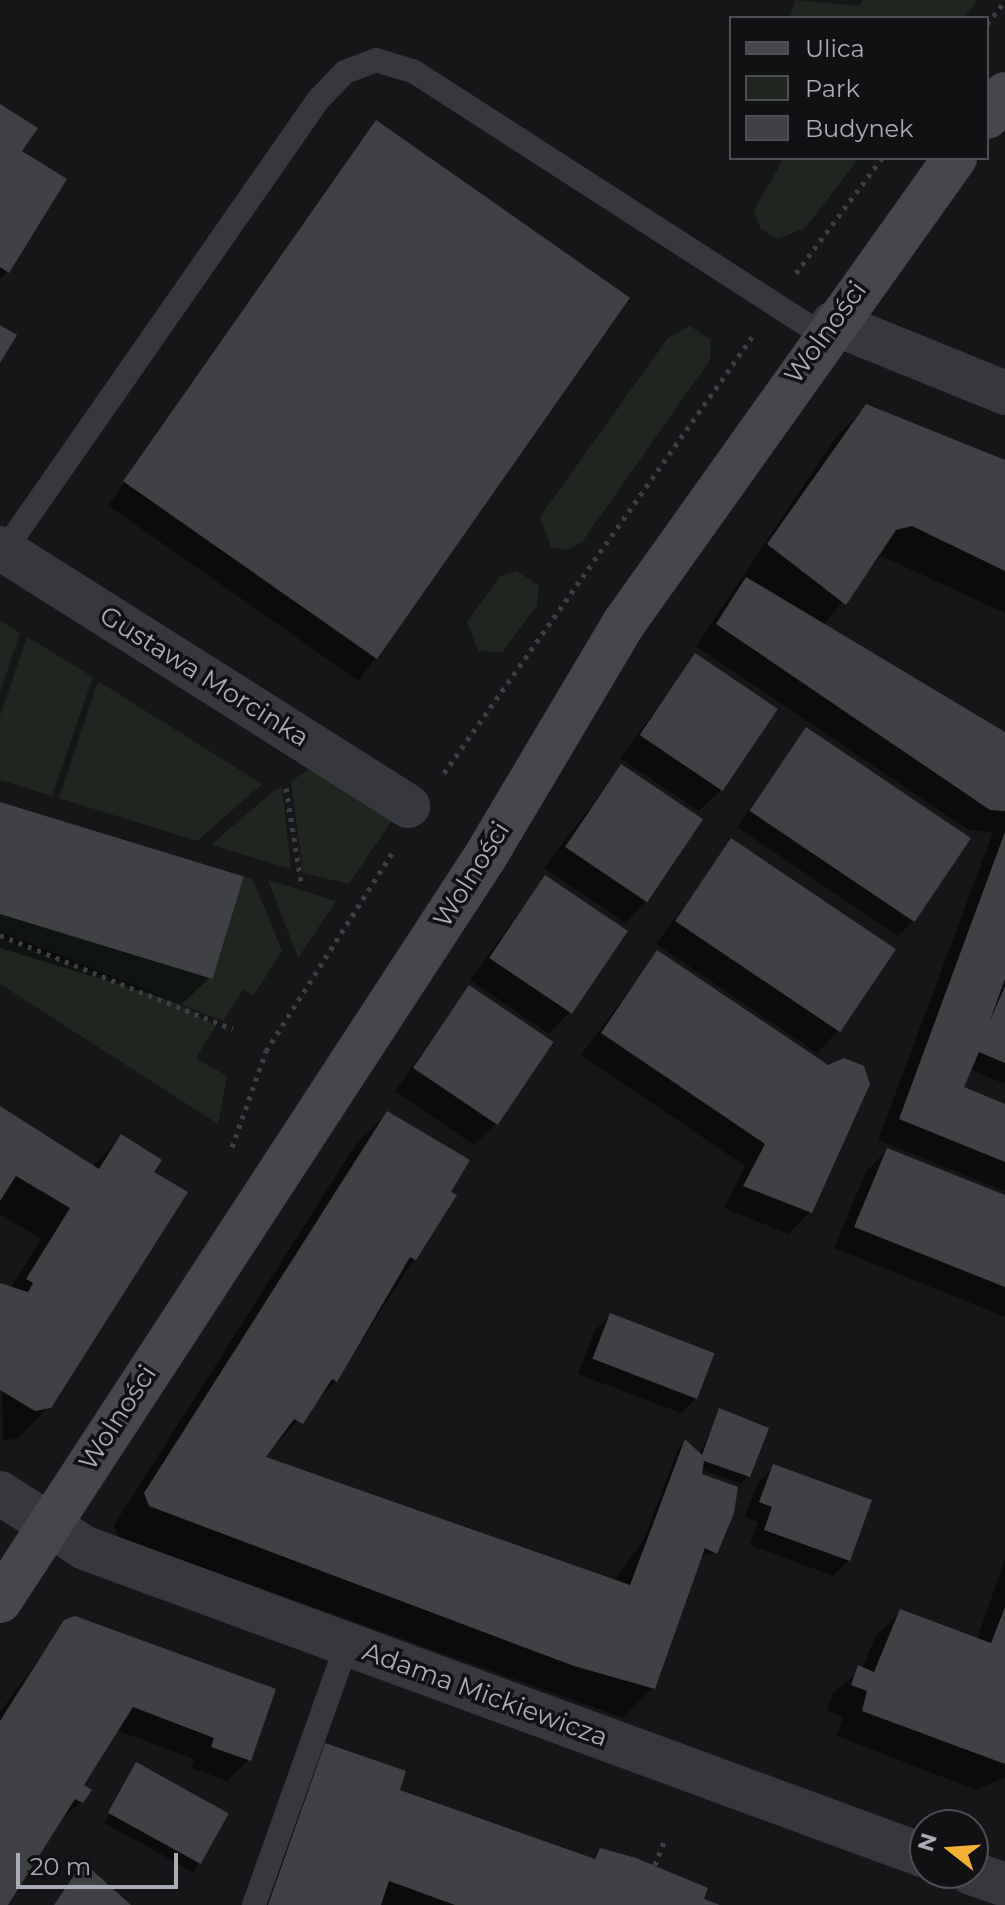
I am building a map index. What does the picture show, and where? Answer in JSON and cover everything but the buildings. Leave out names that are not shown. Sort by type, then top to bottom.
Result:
[{"type":"street","points":[[989,114],[1005,94]]},
{"type":"street","name":"Wolności","points":[[0,1601],[485,857],[624,623],[828,329],[954,160]]},
{"type":"street","points":[[828,329],[1005,393]]},
{"type":"street","name":"Gustawa Morcinka","points":[[2,549],[415,811]]},
{"type":"street","name":"Adama Mickiewicza","points":[[0,1493],[85,1548],[909,1850]]},
{"type":"lane","points":[[2,549],[318,100],[345,72],[376,60],[413,71],[828,329]]},
{"type":"lane","points":[[254,1905],[347,1644]]},
{"type":"path","points":[[989,21],[1005,1]]},
{"type":"path","points":[[798,270],[880,160]]},
{"type":"path","points":[[234,1144],[266,1051],[415,811],[748,343]]},
{"type":"path","points":[[281,776],[301,882]]},
{"type":"path","points":[[0,935],[233,1029]]},
{"type":"path","points":[[655,1865],[665,1839]]},
{"type":"green space","points":[[795,0],[859,6],[863,0],[978,0],[966,16],[791,16]]},
{"type":"green space","points":[[783,160],[857,160],[805,228],[778,239],[760,228],[754,210]]},
{"type":"green space","points":[[690,326],[711,340],[710,360],[582,542],[567,550],[551,547],[540,517],[668,338]]},
{"type":"green space","points":[[517,571],[539,586],[537,606],[502,652],[478,651],[467,622],[500,576]]},
{"type":"green space","points":[[0,620],[20,633],[0,692]]},
{"type":"green space","points":[[27,637],[93,677],[52,796],[0,780],[0,716]]},
{"type":"green space","points":[[98,681],[262,784],[197,841],[59,798]]},
{"type":"green space","points":[[312,768],[393,819],[349,884],[303,873],[291,781]]},
{"type":"green space","points":[[282,786],[291,869],[211,845],[272,792]]},
{"type":"green space","points":[[244,876],[253,880],[282,951],[254,995],[243,990],[223,1021],[0,931],[0,909],[214,975]]},
{"type":"green space","points":[[268,880],[336,901],[298,958]]},
{"type":"green space","points":[[0,938],[178,1004],[216,1026],[196,1058],[227,1076],[218,1124],[0,984]]}]
